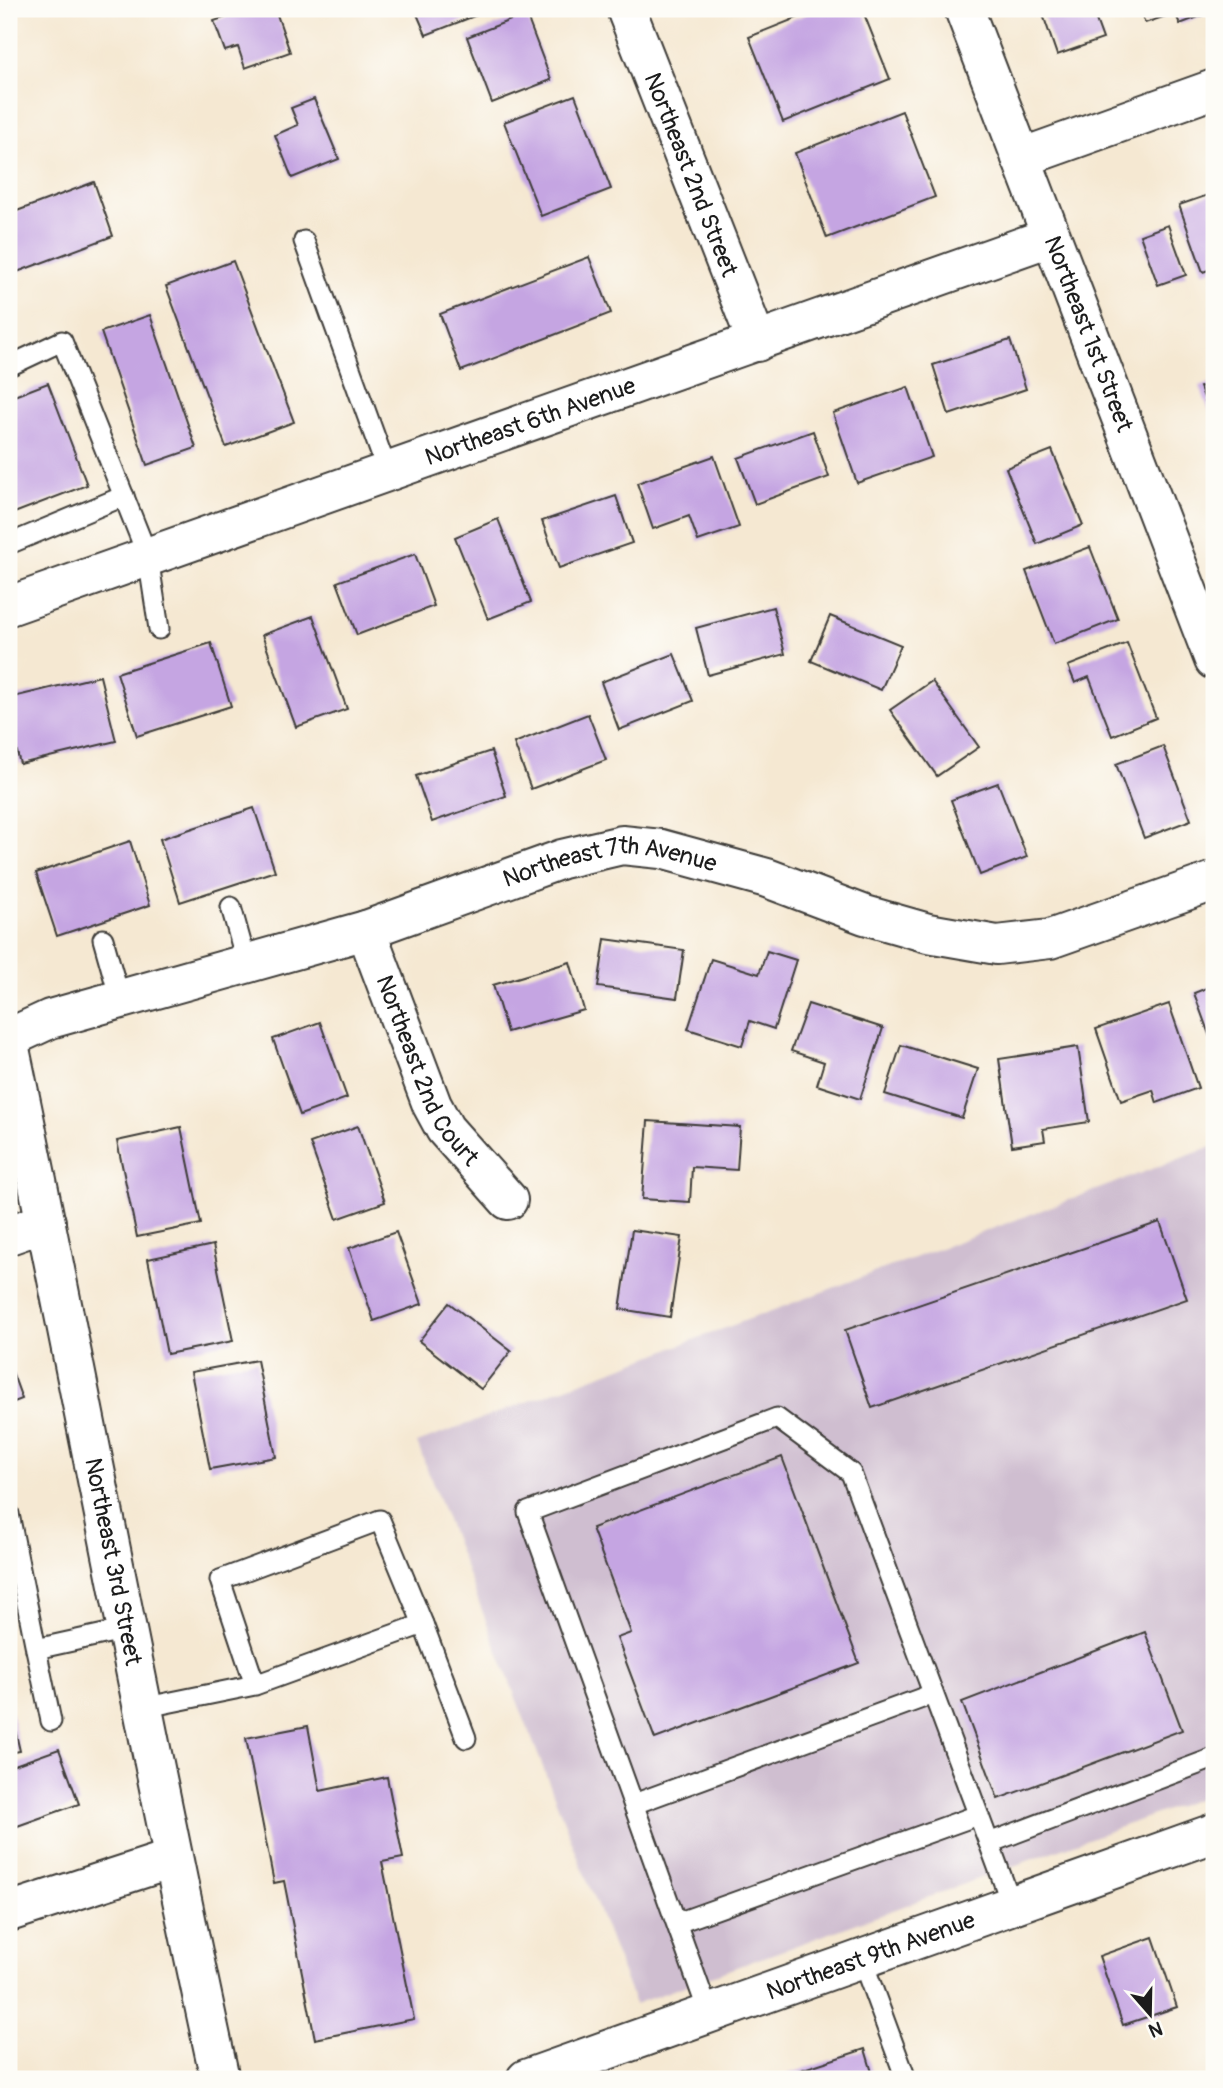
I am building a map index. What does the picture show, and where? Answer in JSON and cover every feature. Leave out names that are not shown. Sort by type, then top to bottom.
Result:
[{"type":"street","name":"Northeast 2nd Street","points":[[626,9],[757,342]]},
{"type":"street","name":"Northeast 1st Street","points":[[964,9],[1214,660]]},
{"type":"street","points":[[1021,158],[1214,89]]},
{"type":"street","name":"Northeast 6th Avenue","points":[[9,606],[1050,237]]},
{"type":"street","name":"Northeast 7th Avenue","points":[[9,1038],[50,1019],[366,930],[562,859],[622,845],[661,849],[767,878],[865,915],[928,933],[997,945],[1051,940],[1214,881]]},
{"type":"street","name":"Northeast 2nd Court","points":[[366,930],[432,1105],[445,1129],[508,1200]]},
{"type":"street","name":"Northeast 3rd Street","points":[[9,1044],[172,1859],[220,2079]]},
{"type":"street","points":[[9,1235],[46,1222]]},
{"type":"street","name":"Northeast 9th Avenue","points":[[526,2079],[1214,1833]]},
{"type":"street","points":[[9,1912],[172,1859]]},
{"type":"lane","points":[[304,241],[388,472]]},
{"type":"lane","points":[[9,366],[62,341],[148,557],[159,629]]},
{"type":"lane","points":[[9,544],[124,496]]},
{"type":"lane","points":[[231,906],[247,964]]},
{"type":"lane","points":[[103,939],[120,999]]},
{"type":"lane","points":[[709,2014],[528,1512],[777,1418],[850,1473],[1012,1905]]},
{"type":"lane","points":[[9,1514],[51,1721]]},
{"type":"lane","points":[[256,1685],[220,1580],[380,1520],[466,1738]]},
{"type":"lane","points":[[142,1707],[256,1685],[423,1624]]},
{"type":"lane","points":[[36,1649],[127,1629]]},
{"type":"lane","points":[[634,1804],[933,1694]]},
{"type":"lane","points":[[989,1843],[1214,1758]]},
{"type":"lane","points":[[677,1923],[978,1815]]},
{"type":"lane","points":[[862,1960],[906,2079]]},
{"type":"shaded area","points":[[1214,1146],[1214,1793],[635,2004],[417,1443]]},
{"type":"building","points":[[224,9],[275,9],[290,52],[245,68],[238,47],[225,51],[214,21],[226,17]]},
{"type":"building","points":[[432,9],[492,9],[426,35],[417,14]]},
{"type":"building","points":[[819,9],[862,9],[890,79],[783,122],[749,37]]},
{"type":"building","points":[[1041,9],[1092,9],[1103,39],[1057,55]]},
{"type":"building","points":[[1139,9],[1214,11],[1180,24],[1175,13],[1145,23]]},
{"type":"building","points":[[526,14],[551,80],[492,103],[467,37]]},
{"type":"building","points":[[575,95],[611,189],[541,216],[504,122]]},
{"type":"building","points":[[314,99],[339,159],[292,178],[275,135],[298,125],[291,108]]},
{"type":"building","points":[[902,111],[935,197],[827,238],[795,153]]},
{"type":"building","points":[[94,182],[113,236],[9,275],[9,214]]},
{"type":"building","points":[[1214,193],[1214,268],[1203,272],[1179,205]]},
{"type":"building","points":[[1168,225],[1186,275],[1158,285],[1140,235]]},
{"type":"building","points":[[589,257],[611,313],[461,371],[440,314]]},
{"type":"building","points":[[233,261],[294,422],[226,447],[166,286]]},
{"type":"building","points":[[150,315],[196,448],[147,465],[101,332]]},
{"type":"building","points":[[1010,340],[1026,389],[949,415],[933,365]]},
{"type":"building","points":[[1214,382],[1214,423],[1200,387]]},
{"type":"building","points":[[48,383],[87,485],[9,515],[9,398]]},
{"type":"building","points":[[908,387],[932,457],[857,483],[833,413]]},
{"type":"building","points":[[813,431],[829,477],[755,504],[738,458]]},
{"type":"building","points":[[1052,450],[1083,525],[1037,544],[1006,468]]},
{"type":"building","points":[[714,456],[739,527],[698,541],[689,516],[653,529],[637,483]]},
{"type":"building","points":[[616,496],[632,543],[559,568],[542,521]]},
{"type":"building","points":[[498,519],[531,602],[488,619],[455,537]]},
{"type":"building","points":[[1090,547],[1118,619],[1054,644],[1026,571]]},
{"type":"building","points":[[415,554],[434,606],[357,635],[337,582]]},
{"type":"building","points":[[773,607],[785,654],[708,675],[696,628]]},
{"type":"building","points":[[313,616],[347,709],[296,727],[262,635]]},
{"type":"building","points":[[830,616],[901,645],[881,690],[811,661]]},
{"type":"building","points":[[211,643],[231,706],[137,736],[117,673]]},
{"type":"building","points":[[1127,643],[1156,718],[1112,736],[1089,677],[1075,683],[1068,666]]},
{"type":"building","points":[[674,654],[693,701],[619,730],[601,682]]},
{"type":"building","points":[[100,676],[116,741],[20,764],[9,719],[9,698]]},
{"type":"building","points":[[932,681],[979,747],[937,776],[890,710]]},
{"type":"building","points":[[588,714],[606,760],[531,789],[514,743]]},
{"type":"building","points":[[1163,746],[1191,820],[1144,838],[1116,764]]},
{"type":"building","points":[[491,751],[506,796],[432,822],[416,776]]},
{"type":"building","points":[[998,783],[1027,857],[980,875],[951,800]]},
{"type":"building","points":[[254,808],[275,871],[180,902],[160,839]]},
{"type":"building","points":[[130,841],[150,905],[57,936],[36,873]]},
{"type":"building","points":[[605,939],[684,950],[677,998],[598,987]]},
{"type":"building","points":[[767,951],[796,960],[774,1029],[750,1021],[742,1046],[688,1029],[711,959],[759,974]]},
{"type":"building","points":[[570,962],[584,1010],[507,1032],[493,985]]},
{"type":"building","points":[[1214,985],[1214,1039],[1211,1040],[1194,993]]},
{"type":"building","points":[[808,1004],[883,1028],[860,1099],[817,1085],[824,1062],[791,1051]]},
{"type":"building","points":[[1169,1004],[1198,1088],[1157,1103],[1153,1090],[1121,1101],[1096,1029]]},
{"type":"building","points":[[320,1022],[347,1098],[300,1115],[273,1039]]},
{"type":"building","points":[[901,1045],[978,1069],[962,1118],[885,1094]]},
{"type":"building","points":[[1078,1047],[1089,1122],[1043,1129],[1045,1141],[1012,1146],[999,1059]]},
{"type":"building","points":[[648,1121],[740,1127],[737,1170],[692,1167],[690,1202],[642,1199]]},
{"type":"building","points":[[358,1126],[385,1202],[337,1219],[310,1143]]},
{"type":"building","points":[[181,1127],[201,1224],[137,1237],[117,1141]]},
{"type":"building","points":[[1160,1222],[1187,1299],[872,1408],[845,1330]]},
{"type":"building","points":[[632,1230],[682,1237],[670,1317],[620,1309]]},
{"type":"building","points":[[396,1232],[422,1304],[374,1321],[349,1248]]},
{"type":"building","points":[[213,1245],[233,1341],[167,1354],[148,1259]]},
{"type":"building","points":[[449,1303],[511,1351],[481,1389],[419,1341]]},
{"type":"building","points":[[257,1360],[276,1457],[210,1469],[191,1372]]},
{"type":"building","points":[[9,1363],[22,1399],[9,1404]]},
{"type":"building","points":[[782,1457],[859,1663],[655,1739],[617,1638],[631,1633],[592,1528]]},
{"type":"building","points":[[1145,1632],[1182,1730],[998,1799],[962,1702]]},
{"type":"building","points":[[9,1704],[20,1751],[9,1753]]},
{"type":"building","points":[[308,1726],[320,1791],[387,1777],[403,1858],[382,1862],[414,2019],[315,2039],[284,1881],[274,1883],[246,1738]]},
{"type":"building","points":[[59,1749],[79,1804],[9,1829],[9,1767]]},
{"type":"building","points":[[1153,1937],[1177,2007],[1123,2025],[1099,1956]]},
{"type":"building","points":[[865,2049],[874,2079],[773,2079]]}]
